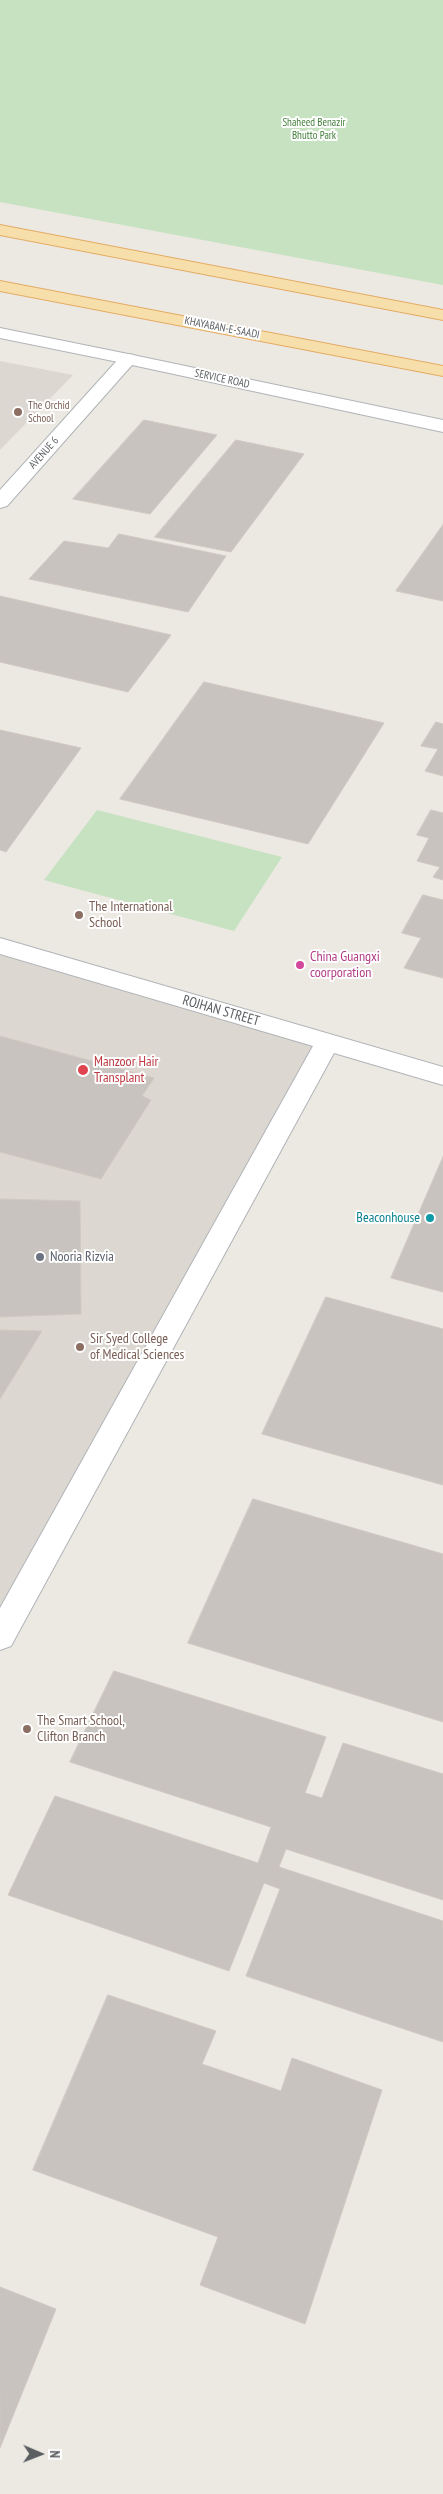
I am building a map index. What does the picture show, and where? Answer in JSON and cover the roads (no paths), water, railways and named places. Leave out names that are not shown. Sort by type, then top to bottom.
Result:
[{"type":"main road","points":[[0,230],[443,315]]},
{"type":"main road","name":"KHAYABAN-E-SAADI","points":[[0,286],[443,371]]},
{"type":"street","name":"SERVICE ROAD","points":[[0,333],[443,426]]},
{"type":"street","name":"AVENUE 6","points":[[0,502],[128,359]]},
{"type":"street","name":"ROJHAN STREET","points":[[0,946],[443,1076]]},
{"type":"street","points":[[0,1637],[327,1042]]},
{"type":"place","name":"The Orchid School","points":[[18,412]]},
{"type":"place","name":"The International School","points":[[79,915]]},
{"type":"place","name":"China Guangxi coorporation","points":[[300,965]]},
{"type":"place","name":"Manzoor Hair Transplant","points":[[83,1070]]},
{"type":"place","name":"Beaconhouse","points":[[430,1218]]},
{"type":"place","name":"Nooria Rizvia","points":[[40,1257]]},
{"type":"place","name":"Sir Syed College of Medical Sciences","points":[[80,1347]]},
{"type":"place","name":"The Smart School, Clifton Branch","points":[[27,1729]]},
{"type":"park label","name":"Shaheed Benazir Bhutto Park","points":[[314,129]]}]
